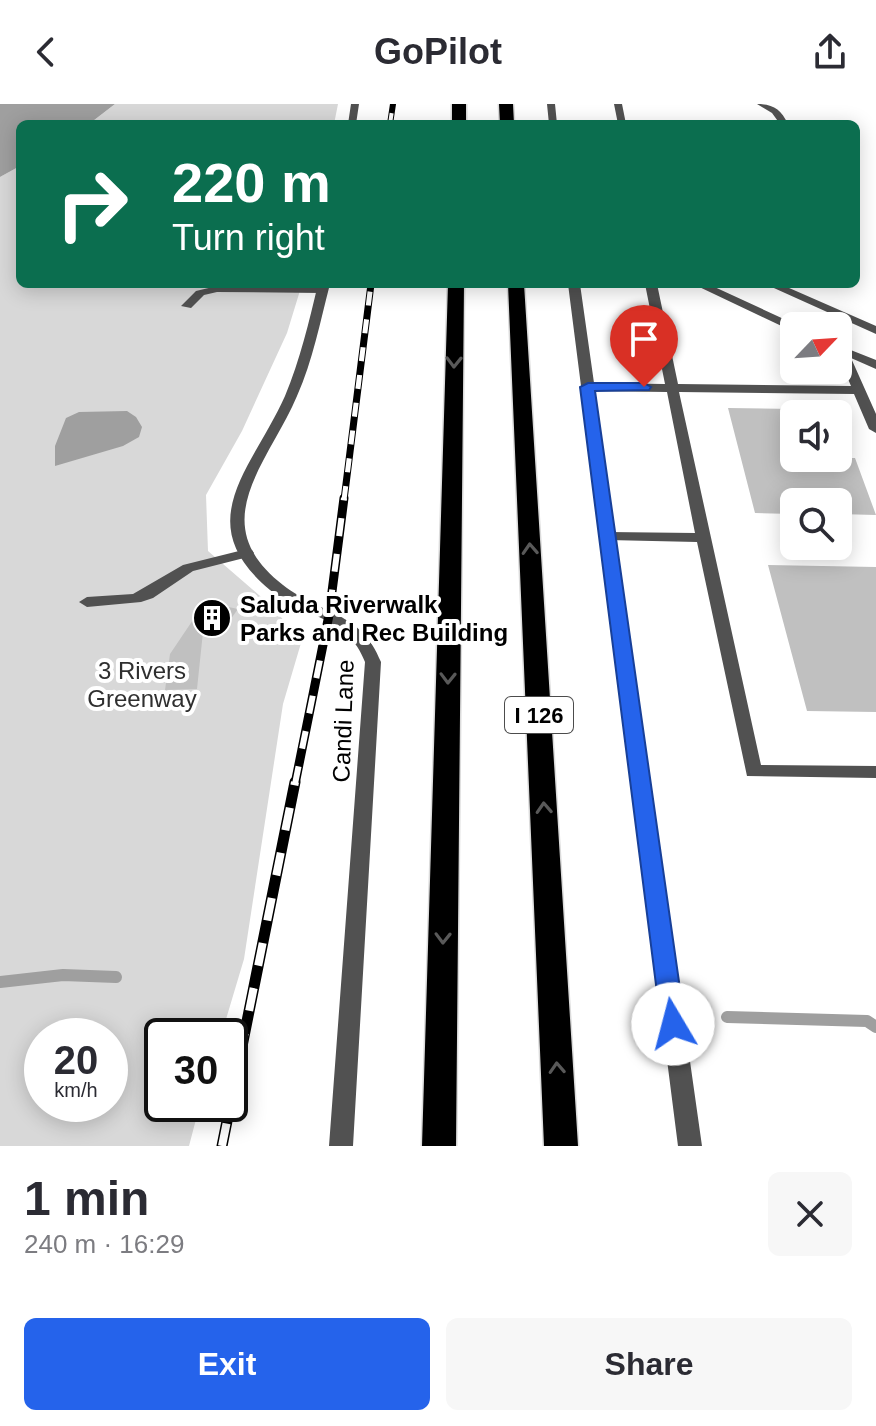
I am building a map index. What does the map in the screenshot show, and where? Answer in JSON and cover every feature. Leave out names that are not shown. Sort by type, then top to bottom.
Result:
[{"type":"highway","points":[[439,1146],[456,288]]},
{"type":"highway","name":"I 126","points":[[516,288],[561,1146]]},
{"type":"street","points":[[761,104],[771,107],[783,120]]},
{"type":"street","points":[[187,306],[200,293],[212,289],[268,288]]},
{"type":"street","name":"Candi Lane","points":[[323,288],[297,382],[236,512],[236,525],[247,553],[281,591],[356,631],[369,648],[373,662],[341,1146]]},
{"type":"street","points":[[575,288],[690,1146]]},
{"type":"street","points":[[652,288],[753,771],[876,772]]},
{"type":"street","points":[[708,288],[780,321]]},
{"type":"street","points":[[780,288],[876,330]]},
{"type":"street","points":[[852,354],[876,365]]},
{"type":"street","points":[[852,375],[876,429]]},
{"type":"street","points":[[588,387],[859,390]]},
{"type":"street","points":[[608,536],[703,538]]},
{"type":"street","points":[[87,602],[135,599],[188,568],[247,553]]},
{"type":"green space","points":[[115,104],[338,104],[335,120],[94,120]]},
{"type":"green space","name":"3 Rivers Greenway","points":[[16,168],[16,288],[301,288],[287,333],[242,431],[206,495],[208,551],[274,608],[301,643],[283,704],[244,959],[226,1018],[144,1018],[144,1122],[195,1122],[189,1146],[0,1146],[0,177]]},
{"type":"shaded area","points":[[0,104],[115,104],[94,120],[16,120],[16,168],[0,177]]},
{"type":"shaded area","points":[[127,411],[136,417],[142,427],[139,437],[123,446],[55,466],[55,446],[66,418],[79,412]]},
{"type":"building","points":[[728,408],[780,409],[780,472],[852,472],[852,458],[855,458],[876,515],[852,514],[852,488],[780,488],[780,514],[755,513]]},
{"type":"building","points":[[768,565],[876,567],[876,712],[807,711]]},
{"type":"building","points":[[205,602],[238,609],[220,634],[203,632],[197,689],[165,690],[170,654]]},
{"type":"waterway","points":[[0,982],[63,975],[116,977]]},
{"type":"waterway","points":[[727,1017],[867,1021],[876,1027]]},
{"type":"railway","points":[[391,120],[393,104]]},
{"type":"railway","points":[[344,500],[370,288]]},
{"type":"railway","points":[[295,784],[329,615],[344,498]]},
{"type":"railway","points":[[222,1146],[295,782]]},
{"type":"place","name":"Saluda Riverwalk Parks and Rec Building","points":[[212,618]]},
{"type":"route","points":[[644,387],[588,387],[673,1024]]}]
